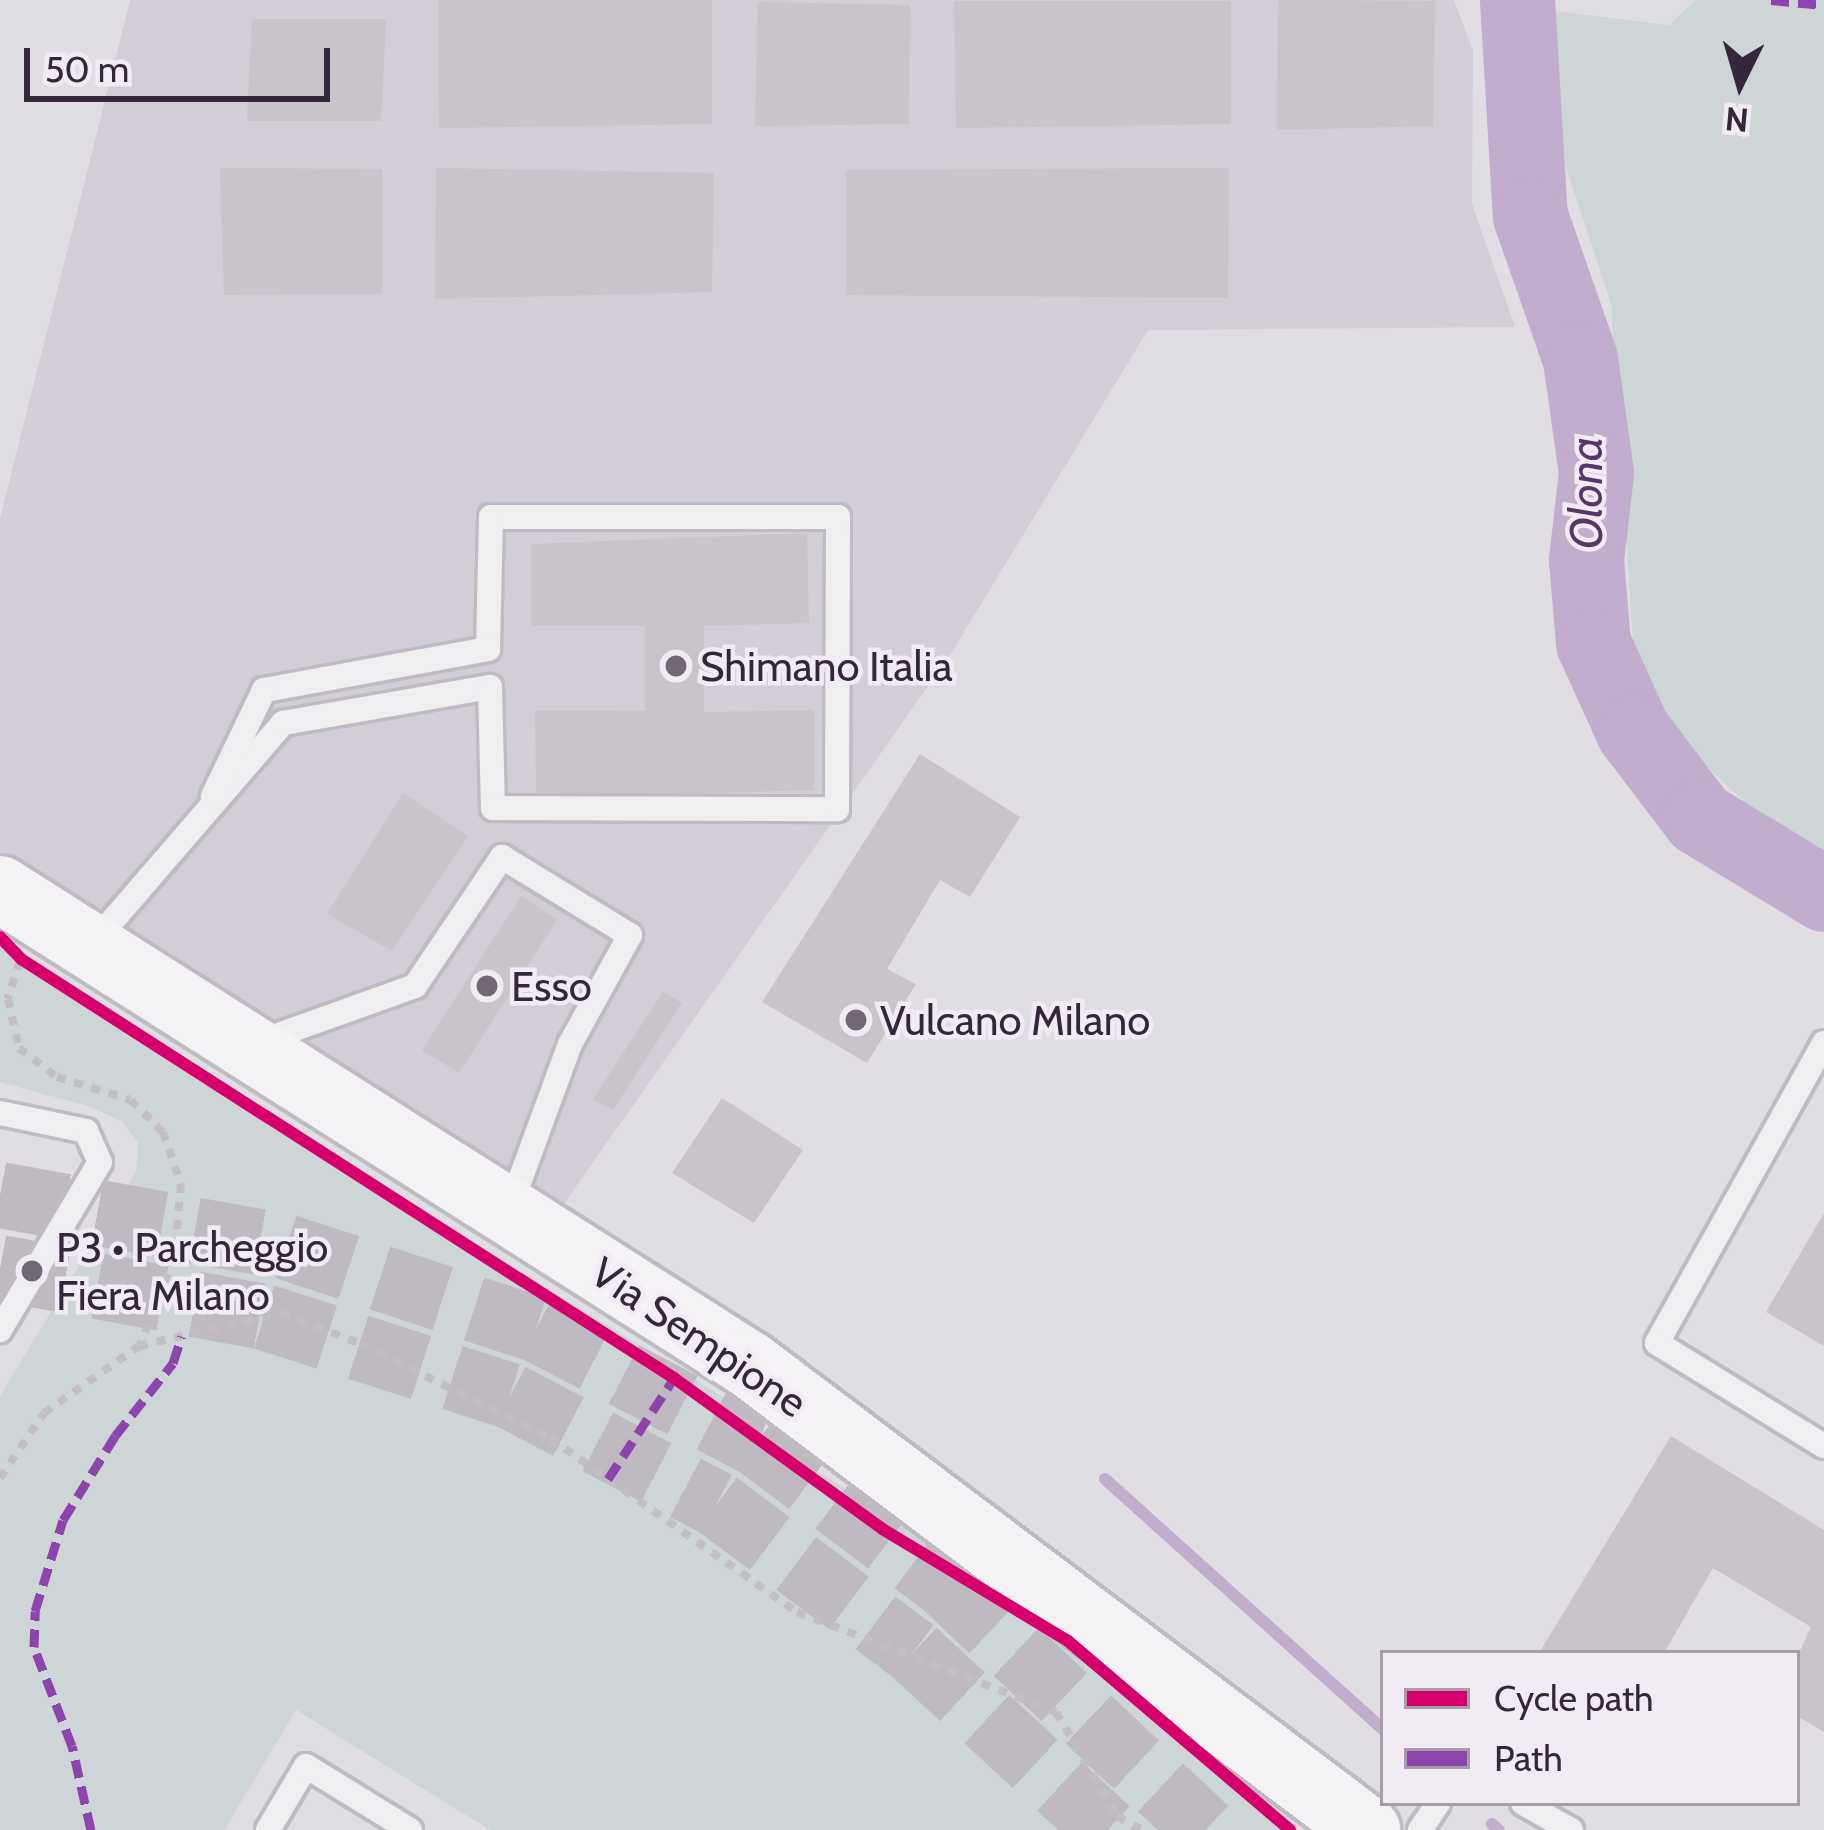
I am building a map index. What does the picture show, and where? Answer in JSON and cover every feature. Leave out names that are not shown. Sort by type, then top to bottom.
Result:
[{"type":"main road","name":"Via Sempione","points":[[5,918],[64,960],[243,1047],[750,1365],[1367,1830]]},
{"type":"lane","points":[[64,960],[284,723],[490,687],[494,808],[837,809],[838,517],[491,517],[488,649],[264,690],[213,796]]},
{"type":"lane","points":[[243,1047],[415,986],[502,857],[630,935],[570,1045],[508,1212]]},
{"type":"lane","points":[[1824,1043],[1657,1343],[1824,1445]]},
{"type":"lane","points":[[0,1113],[86,1131],[100,1162],[0,1330]]},
{"type":"lane","points":[[268,1830],[306,1766],[410,1830]]},
{"type":"lane","points":[[1528,1806],[1571,1830]]},
{"type":"path","points":[[5,918],[64,960]]},
{"type":"path","points":[[0,1478],[44,1413],[140,1346],[280,1313],[361,1344],[550,1438],[797,1612],[1056,1712],[1117,1816],[1142,1830]]},
{"type":"shaded area","points":[[130,0],[1454,0],[1473,51],[1472,204],[1515,327],[1148,330],[950,655],[556,1215],[0,863],[0,519]]},
{"type":"shaded area","points":[[1696,0],[1824,0],[1824,859],[1757,814],[1681,742],[1634,659],[1611,304],[1566,167],[1546,10],[1669,25]]},
{"type":"shaded area","points":[[0,948],[726,1399],[813,1469],[1016,1591],[1291,1830],[490,1830],[296,1710],[224,1830],[0,1830],[0,1396],[136,1172],[138,1143],[123,1122],[91,1107],[0,1082]]},
{"type":"building","points":[[438,0],[712,0],[712,124],[439,128]]},
{"type":"building","points":[[1278,0],[1435,1],[1433,126],[1277,130]]},
{"type":"building","points":[[954,1],[1231,1],[1231,124],[956,128]]},
{"type":"building","points":[[758,2],[910,5],[909,124],[755,126]]},
{"type":"building","points":[[252,19],[386,19],[381,121],[247,121]]},
{"type":"building","points":[[220,168],[382,169],[382,294],[224,295]]},
{"type":"building","points":[[436,168],[714,173],[712,292],[435,299]]},
{"type":"building","points":[[1229,168],[1228,298],[846,295],[846,170]]},
{"type":"building","points":[[807,533],[809,623],[704,626],[704,712],[814,710],[814,790],[536,798],[535,710],[645,711],[645,626],[531,626],[531,544]]},
{"type":"building","points":[[920,754],[1020,817],[970,897],[940,880],[887,969],[916,984],[867,1063],[762,1002]]},
{"type":"building","points":[[403,793],[468,836],[392,951],[327,914]]},
{"type":"building","points":[[521,896],[557,920],[459,1073],[422,1050]]},
{"type":"building","points":[[663,992],[682,1003],[613,1110],[593,1099]]},
{"type":"building","points":[[722,1098],[803,1150],[754,1223],[672,1173]]},
{"type":"building","points":[[1824,1213],[1824,1346],[1766,1312]]},
{"type":"building","points":[[1671,1436],[1824,1530],[1824,1732],[1800,1718],[1800,1651],[1811,1627],[1713,1568],[1666,1650],[1541,1650]]},
{"type":"waterway","name":"Olona","points":[[1517,0],[1530,216],[1580,359],[1596,473],[1586,560],[1593,643],[1633,731],[1699,818],[1824,894]]},
{"type":"waterway","points":[[1105,1479],[1380,1726]]},
{"type":"waterway","points":[[1492,1824],[1499,1830]]},
{"type":"tunnel","points":[[0,1195],[286,1247],[536,1329],[756,1443],[944,1584],[1206,1830]]},
{"type":"tunnel","points":[[0,1268],[264,1317],[510,1396],[717,1504],[914,1652],[1107,1830]]},
{"type":"marked path","points":[[1771,0],[1824,5]]},
{"type":"marked path","points":[[91,1830],[72,1746],[34,1647],[35,1611],[63,1520],[115,1436],[173,1363],[182,1336]]},
{"type":"marked path","points":[[608,1479],[674,1378]]},
{"type":"cycle path","points":[[0,937],[21,959],[674,1378],[884,1530],[1068,1641],[1290,1830]]},
{"type":"place","name":"Shimano Italia","points":[[676,666]]},
{"type":"place","name":"Esso","points":[[487,986]]},
{"type":"place","name":"Vulcano Milano","points":[[856,1020]]},
{"type":"place","name":"P3 • Parcheggio Fiera Milano","points":[[32,1271]]}]
